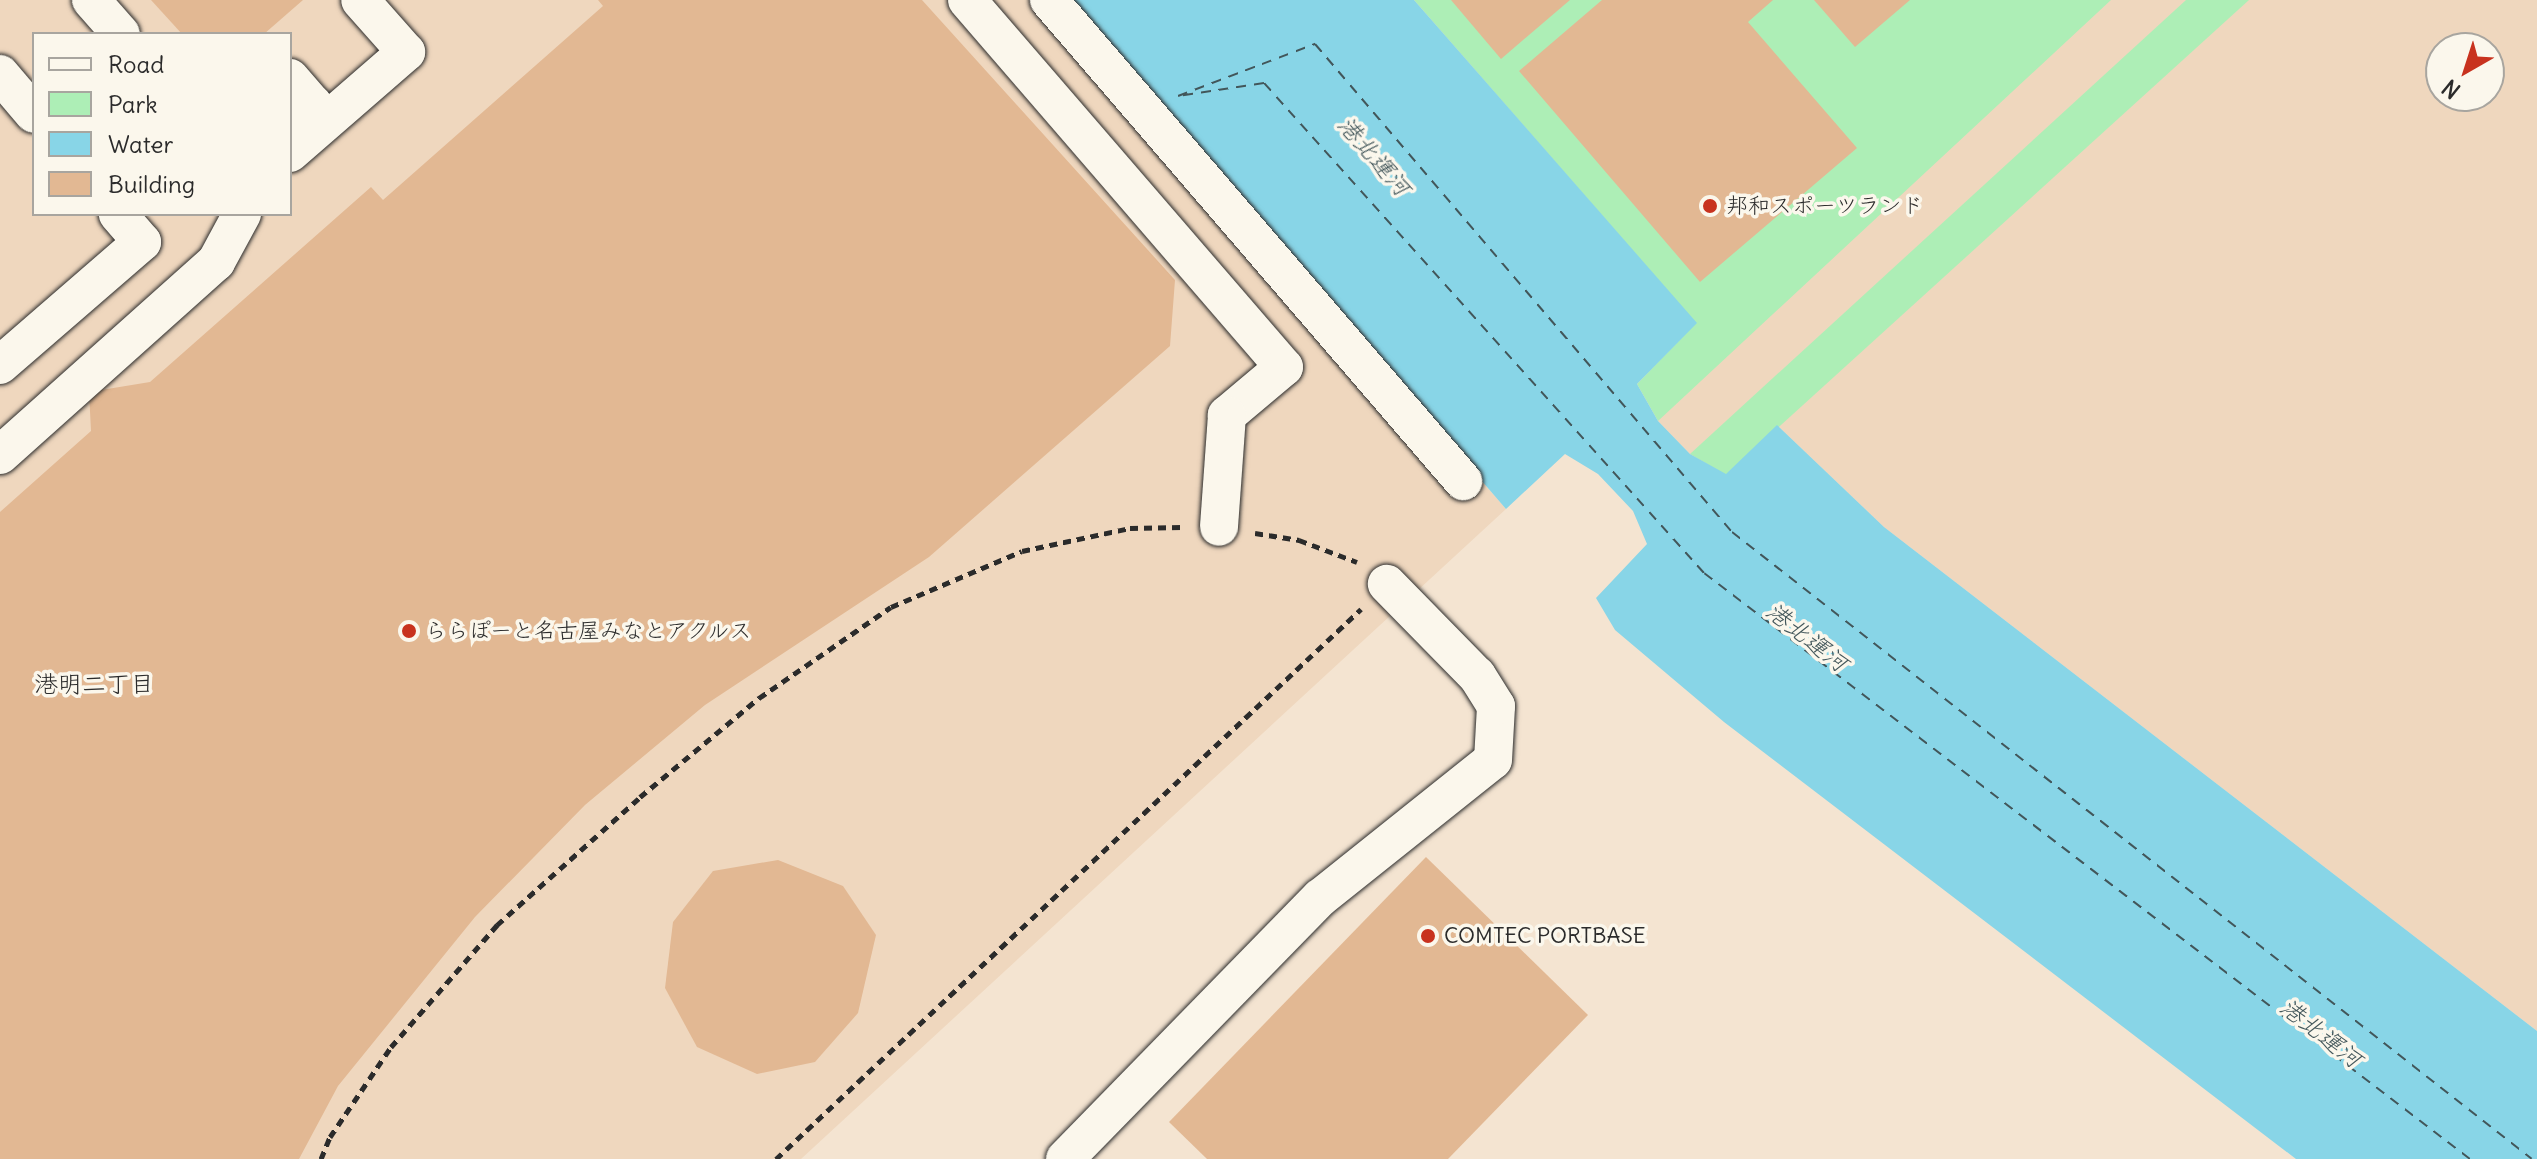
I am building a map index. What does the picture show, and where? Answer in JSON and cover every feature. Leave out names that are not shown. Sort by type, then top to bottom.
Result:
[{"type":"street","points":[[91,0],[119,32]]},
{"type":"street","points":[[292,151],[406,52],[360,0]]},
{"type":"street","points":[[967,0],[1284,367],[1227,415],[1219,527]]},
{"type":"street","points":[[1049,0],[1463,481]]},
{"type":"street","points":[[0,74],[32,112]]},
{"type":"street","points":[[292,80],[313,104],[292,123]]},
{"type":"street","points":[[0,365],[142,242],[120,216]]},
{"type":"street","points":[[0,455],[216,262],[241,216]]},
{"type":"street","points":[[1065,1159],[1320,898],[1493,760],[1496,706],[1477,676],[1387,584]]},
{"type":"path","points":[[321,1159],[330,1137],[391,1047],[497,925],[640,797],[759,698],[891,607],[1022,551],[1130,528],[1219,527],[1299,540],[1367,566],[1387,584],[776,1159]]},
{"type":"shaded area","points":[[0,0],[1067,0],[1506,509],[801,1159],[0,1159]]},
{"type":"shaded area","points":[[2052,0],[2537,0],[2537,1031],[1884,527],[1777,425],[1726,475],[1690,454],[1658,421],[1697,323]]},
{"type":"green space","name":"邦和スポーツランド","points":[[1414,0],[2111,0],[1658,421],[1637,384],[1696,323]]},
{"type":"green space","points":[[2186,0],[2249,0],[1726,475],[1690,454]]},
{"type":"water","name":"港北運河","points":[[1067,0],[1414,0],[1697,323],[1637,384],[1658,421],[1690,454],[1726,474],[1777,425],[1884,527],[2537,1031],[2537,1159],[2296,1159],[1724,722],[1615,630],[1596,598],[1647,544],[1633,511],[1598,474],[1565,454],[1506,509]]},
{"type":"building","points":[[151,0],[303,0],[266,32],[180,32]]},
{"type":"building","name":"ららぽーと名古屋みなとアクルス","points":[[598,0],[922,0],[1175,280],[1170,346],[929,557],[705,705],[585,805],[475,917],[338,1086],[299,1159],[0,1159],[0,512],[91,431],[89,392],[150,382],[371,187],[383,200],[603,6]]},
{"type":"building","points":[[1451,0],[1570,0],[1501,59]]},
{"type":"building","points":[[1602,0],[1773,0],[1748,22],[1857,148],[1700,282],[1519,71]]},
{"type":"building","points":[[1814,0],[1910,0],[1855,47]]},
{"type":"building","name":"COMTEC PORTBASE","points":[[1426,857],[1588,1015],[1448,1159],[1207,1159],[1169,1122]]},
{"type":"building","points":[[778,860],[843,886],[876,935],[858,1013],[815,1062],[757,1074],[697,1047],[665,988],[673,922],[713,871]]},
{"type":"ferry route","points":[[2470,1159],[1704,573],[1264,83],[1178,96],[1315,44],[1732,532],[2532,1159]]},
{"type":"place","name":"邦和スポーツランド","points":[[1710,206]]},
{"type":"place","name":"ららぽーと名古屋みなとアクルス","points":[[409,631]]},
{"type":"place","name":"COMTEC PORTBASE","points":[[1428,936]]},
{"type":"district","name":"港明二丁目","points":[[94,684]]}]
